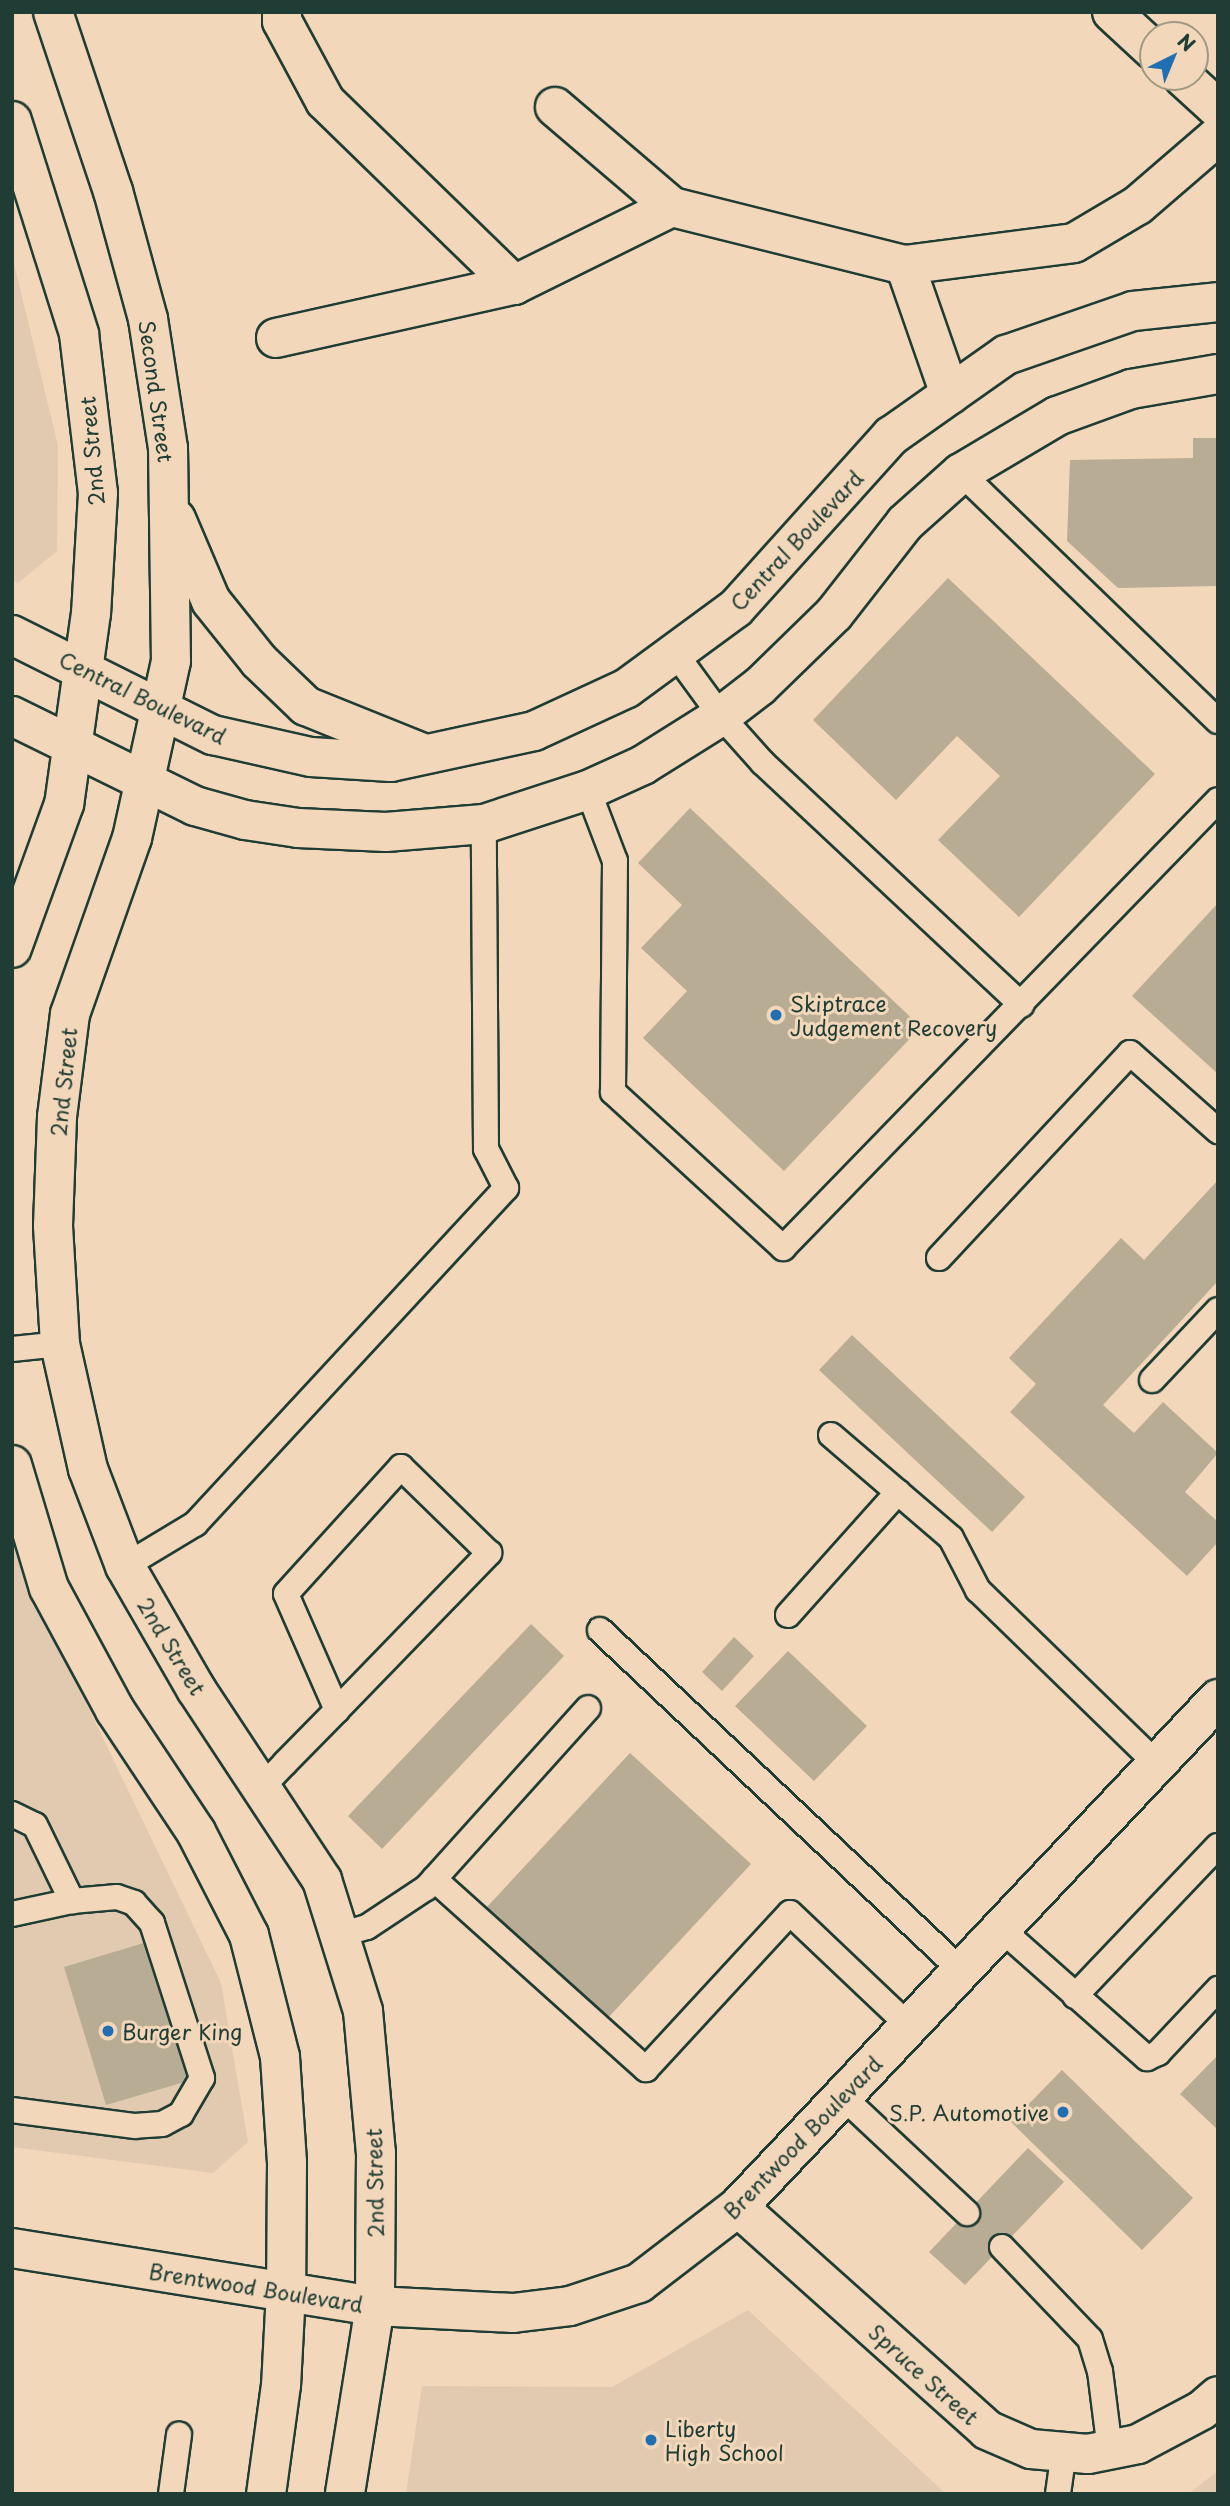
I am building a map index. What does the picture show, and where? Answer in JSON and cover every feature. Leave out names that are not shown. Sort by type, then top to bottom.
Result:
[{"type":"street","name":"Second Street","points":[[53,12],[113,191],[148,319],[168,448],[171,661],[146,782]]},
{"type":"street","points":[[282,12],[282,21],[325,102],[514,285]]},
{"type":"street","points":[[1112,12],[1139,37]]},
{"type":"street","points":[[1198,91],[1218,109]]},
{"type":"street","points":[[555,107],[672,207],[905,265],[1074,243],[1138,205],[1218,136]]},
{"type":"street","name":"2nd Street","points":[[12,121],[79,334],[97,494],[83,669],[64,804],[12,948]]},
{"type":"street","points":[[276,338],[514,285],[672,207]]},
{"type":"street","points":[[905,265],[950,394]]},
{"type":"street","name":"Central Boulevard","points":[[12,635],[225,739],[311,757],[391,762],[430,757],[534,731],[627,688],[736,608],[891,436],[1006,355],[1133,311],[1218,302]]},
{"type":"street","points":[[12,716],[195,806],[298,828],[386,832],[484,824],[588,790],[643,765],[721,716],[760,686],[834,614],[905,523],[961,473],[1057,416],[1131,388],[1218,374]]},
{"type":"street","points":[[168,500],[211,601],[259,661],[306,706],[430,757]]},
{"type":"street","name":"2nd Street","points":[[146,782],[132,838],[70,1014],[57,1117],[53,1226],[60,1344],[88,1469],[125,1566],[196,1689],[322,1880],[363,2011],[376,2153],[375,2306],[345,2494]]},
{"type":"street","points":[[12,1465],[49,1588],[115,1710],[196,1832],[249,1935],[281,2057],[287,2163],[286,2291],[281,2385],[266,2494]]},
{"type":"street","name":"Brentwood Boulevard","points":[[12,2248],[375,2306],[513,2313],[570,2306],[639,2283],[738,2207],[1157,1764],[1214,1712]]},
{"type":"street","name":"Spruce Street","points":[[738,2207],[987,2430],[1031,2449],[1110,2450],[1138,2444],[1213,2411]]},
{"type":"lane","points":[[961,473],[1218,721]]},
{"type":"lane","points":[[675,653],[721,716],[763,763],[1022,1005]]},
{"type":"lane","points":[[588,790],[615,861],[613,1091],[783,1248],[1022,1005],[1218,800]]},
{"type":"lane","points":[[125,1566],[195,1524],[506,1188],[486,1149],[484,824]]},
{"type":"lane","points":[[939,1258],[1130,1053],[1218,1131]]},
{"type":"lane","points":[[1152,1380],[1218,1310]]},
{"type":"lane","points":[[12,1349],[60,1344]]},
{"type":"lane","points":[[831,1435],[951,1538],[978,1590],[1157,1764]]},
{"type":"lane","points":[[262,1787],[337,1710],[489,1553],[401,1467],[286,1594],[337,1710]]},
{"type":"lane","points":[[788,1615],[898,1492]]},
{"type":"lane","points":[[600,1630],[962,1971]]},
{"type":"lane","points":[[339,1935],[367,1927],[434,1879],[588,1708]]},
{"type":"lane","points":[[12,1814],[35,1825],[72,1901]]},
{"type":"lane","points":[[1076,1996],[1218,1846]]},
{"type":"lane","points":[[434,1879],[646,2069],[790,1913],[909,2026]]},
{"type":"lane","points":[[12,1914],[72,1901],[117,1897],[134,1903],[152,1923],[202,2078],[181,2113],[162,2124],[135,2126],[12,2110]]},
{"type":"lane","points":[[1001,1929],[1147,2058],[1158,2053],[1218,1989]]},
{"type":"lane","points":[[843,2097],[967,2213]]},
{"type":"lane","points":[[1002,2247],[1090,2339],[1100,2371],[1110,2450]]},
{"type":"lane","points":[[171,2494],[179,2435]]},
{"type":"lane","points":[[1058,2494],[1064,2451]]},
{"type":"shaded area","points":[[12,255],[58,446],[57,551],[18,583],[12,581]]},
{"type":"shaded area","points":[[12,1540],[32,1591],[221,1983],[248,2142],[213,2173],[12,2147]]},
{"type":"shaded area","name":"Liberty High School","points":[[748,2310],[946,2494],[406,2494],[422,2386],[612,2387]]},
{"type":"shaded area","points":[[1218,2471],[1218,2494],[1188,2494]]},
{"type":"building","points":[[1193,438],[1218,438],[1218,586],[1118,588],[1067,541],[1070,460],[1193,458]]},
{"type":"building","points":[[948,578],[1155,774],[1019,917],[938,840],[1000,776],[957,736],[896,800],[813,720]]},
{"type":"building","points":[[690,808],[921,1027],[784,1171],[643,1038],[687,991],[641,948],[682,905],[638,863]]},
{"type":"building","points":[[1218,903],[1218,1074],[1132,996]]},
{"type":"building","points":[[1218,1180],[1218,1281],[1103,1405],[1134,1433],[1163,1402],[1218,1453],[1185,1492],[1218,1522],[1218,1542],[1187,1576],[1010,1412],[1036,1384],[1009,1358],[1121,1238],[1144,1260]]},
{"type":"building","points":[[852,1335],[1025,1497],[992,1532],[819,1370]]},
{"type":"building","points":[[531,1624],[564,1656],[382,1849],[348,1816]]},
{"type":"building","points":[[734,1637],[754,1656],[722,1691],[702,1672]]},
{"type":"building","points":[[788,1651],[867,1726],[814,1781],[735,1706]]},
{"type":"building","points":[[630,1753],[751,1864],[606,2020],[486,1908]]},
{"type":"building","points":[[147,1942],[188,2081],[106,2105],[64,1967]]},
{"type":"building","points":[[1218,2055],[1218,2130],[1180,2094]]},
{"type":"building","points":[[1062,2070],[1193,2198],[1142,2250],[1011,2122]]},
{"type":"building","points":[[1028,2148],[1064,2182],[965,2285],[929,2252]]},
{"type":"place","name":"Skiptrace Judgement Recovery","points":[[776,1015]]},
{"type":"place","name":"Burger King","points":[[108,2031]]},
{"type":"place","name":"S.P. Automotive","points":[[1063,2112]]},
{"type":"place","name":"Liberty High School","points":[[651,2440]]}]
